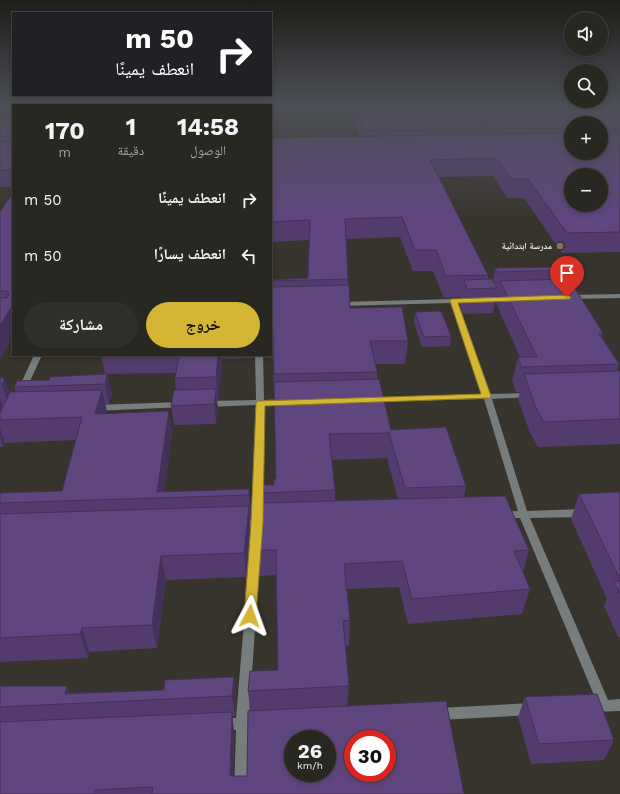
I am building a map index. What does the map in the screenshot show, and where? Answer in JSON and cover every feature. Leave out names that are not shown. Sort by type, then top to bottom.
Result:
[{"type":"street","points":[[566,300],[620,296]]},
{"type":"street","points":[[454,301],[487,396],[524,515],[605,706]]},
{"type":"street","points":[[335,304],[469,301]]},
{"type":"street","points":[[20,396],[38,356]]},
{"type":"street","points":[[241,794],[242,723],[257,523],[260,403],[259,356]]},
{"type":"street","points":[[362,400],[534,395]]},
{"type":"street","points":[[85,408],[291,402]]},
{"type":"street","points":[[492,516],[590,513]]},
{"type":"street","points":[[226,524],[280,523]]},
{"type":"street","points":[[582,707],[620,705]]},
{"type":"street","points":[[424,714],[542,709]]},
{"type":"street","points":[[211,725],[274,722]]},
{"type":"building","points":[[0,145],[12,145],[12,170],[0,170]]},
{"type":"building","points":[[272,145],[564,145],[564,160],[608,160],[608,145],[620,145],[620,232],[567,233],[528,179],[511,179],[496,158],[430,160],[488,275],[446,276],[436,250],[415,250],[402,217],[345,219],[348,279],[272,281],[308,278],[310,220],[272,222]]},
{"type":"building","points":[[12,194],[12,306],[0,326],[0,298],[7,298],[9,293],[7,291],[0,291],[0,212]]},
{"type":"building","points":[[563,267],[565,270],[497,272],[495,268]]},
{"type":"building","points":[[492,279],[497,288],[467,289],[464,280]]},
{"type":"building","points":[[569,279],[603,333],[599,334],[619,364],[521,367],[518,357],[537,357],[500,281]]},
{"type":"building","points":[[349,285],[350,308],[402,307],[408,341],[370,341],[377,372],[274,374],[272,287]]},
{"type":"building","points":[[441,311],[451,336],[424,337],[415,312]]},
{"type":"building","points":[[179,356],[218,356],[216,377],[175,378]]},
{"type":"building","points":[[620,371],[620,419],[544,422],[536,408],[524,374]]},
{"type":"building","points":[[107,374],[105,384],[14,387],[17,381],[49,380],[50,377]]},
{"type":"building","points":[[0,378],[5,378],[2,384],[0,384]]},
{"type":"building","points":[[379,379],[391,430],[446,427],[466,486],[405,488],[389,433],[329,434],[335,490],[262,493],[262,485],[274,485],[274,479],[276,479],[274,382]]},
{"type":"building","points":[[216,389],[214,404],[171,406],[174,390]]},
{"type":"building","points":[[102,390],[95,414],[169,411],[157,492],[249,489],[249,495],[0,503],[0,493],[62,491],[82,417],[0,420],[0,413],[10,392]]},
{"type":"building","points":[[620,492],[620,579],[579,494]]},
{"type":"building","points":[[505,496],[529,550],[514,551],[530,589],[412,599],[402,561],[344,564],[350,620],[343,621],[349,686],[248,691],[250,671],[278,670],[276,550],[258,550],[262,503]]},
{"type":"building","points":[[249,506],[244,553],[161,556],[152,625],[82,628],[80,634],[0,638],[0,514]]},
{"type":"building","points":[[614,581],[620,581],[620,594]]},
{"type":"building","points":[[234,677],[232,696],[0,707],[0,686],[67,686],[65,694],[164,690],[165,680]]},
{"type":"building","points":[[597,694],[614,740],[539,744],[525,697]]},
{"type":"building","points":[[446,701],[464,794],[152,794],[153,787],[95,790],[95,794],[0,794],[0,722],[232,712],[230,775],[247,775],[248,711]]},
{"type":"place","name":"مدرسة ابتدائية","points":[[560,246]]},
{"type":"route","points":[[250,616],[257,523],[260,403],[487,396],[454,301],[567,297]]}]
